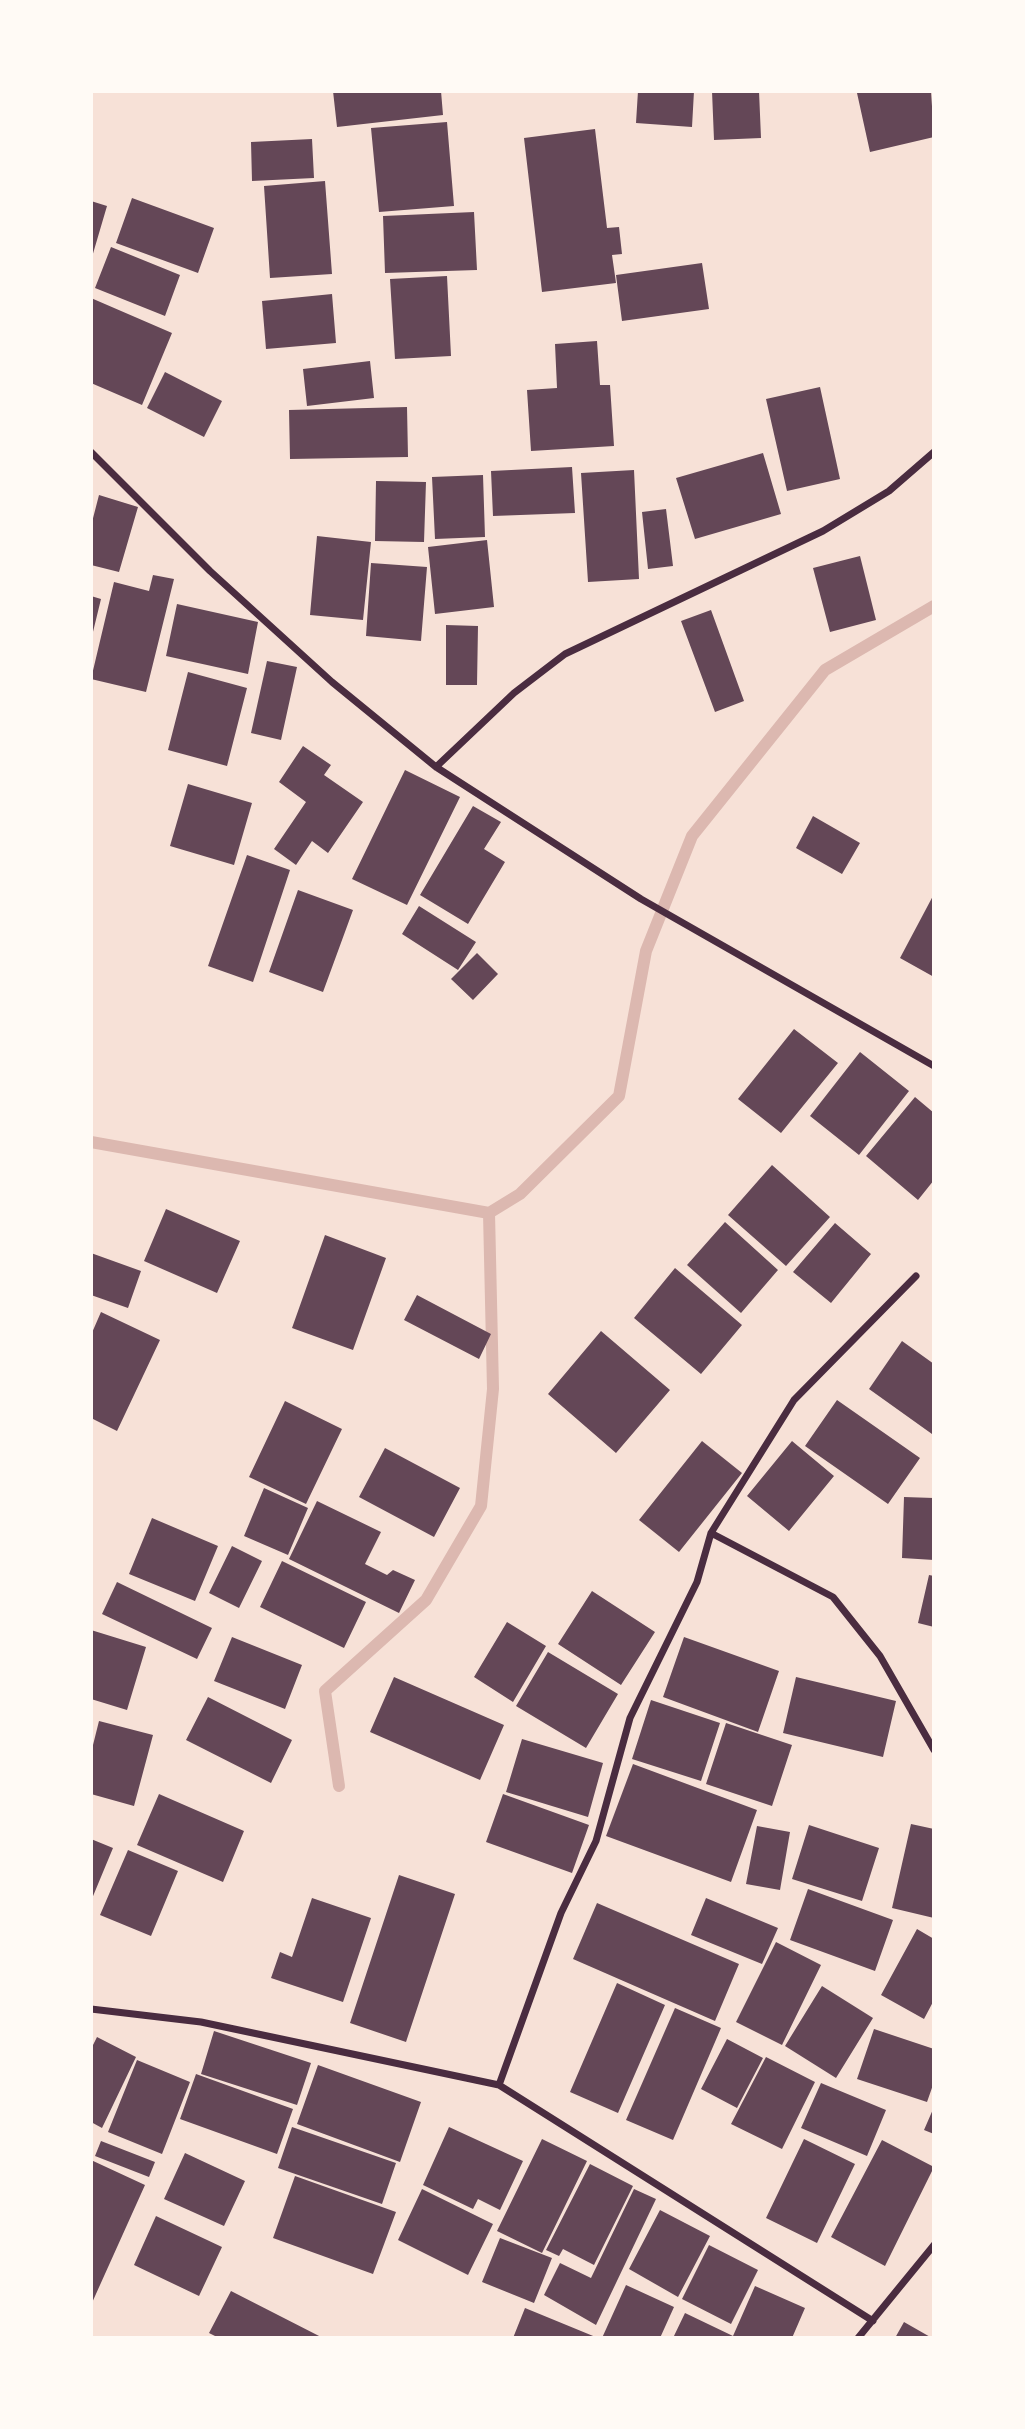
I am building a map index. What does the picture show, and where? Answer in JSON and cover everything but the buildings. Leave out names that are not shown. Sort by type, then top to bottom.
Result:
[{"type":"street","points":[[91,452],[210,571],[332,682],[436,767],[641,899],[934,1066]]},
{"type":"street","points":[[436,767],[514,693],[565,654],[823,531],[889,491],[934,452]]},
{"type":"street","points":[[499,2085],[561,1913],[596,1841],[630,1718],[697,1582],[711,1534],[794,1400],[916,1276]]},
{"type":"street","points":[[711,1534],[833,1597],[880,1656],[934,1750]]},
{"type":"street","points":[[91,2009],[201,2022],[499,2085],[873,2321]]},
{"type":"street","points":[[859,2338],[934,2245]]},
{"type":"waterway","points":[[91,1142],[489,1213],[520,1194],[619,1096],[646,951],[692,836],[825,670],[934,606]]},
{"type":"waterway","points":[[339,1786],[325,1691],[426,1600],[481,1506],[493,1389],[489,1213]]}]
